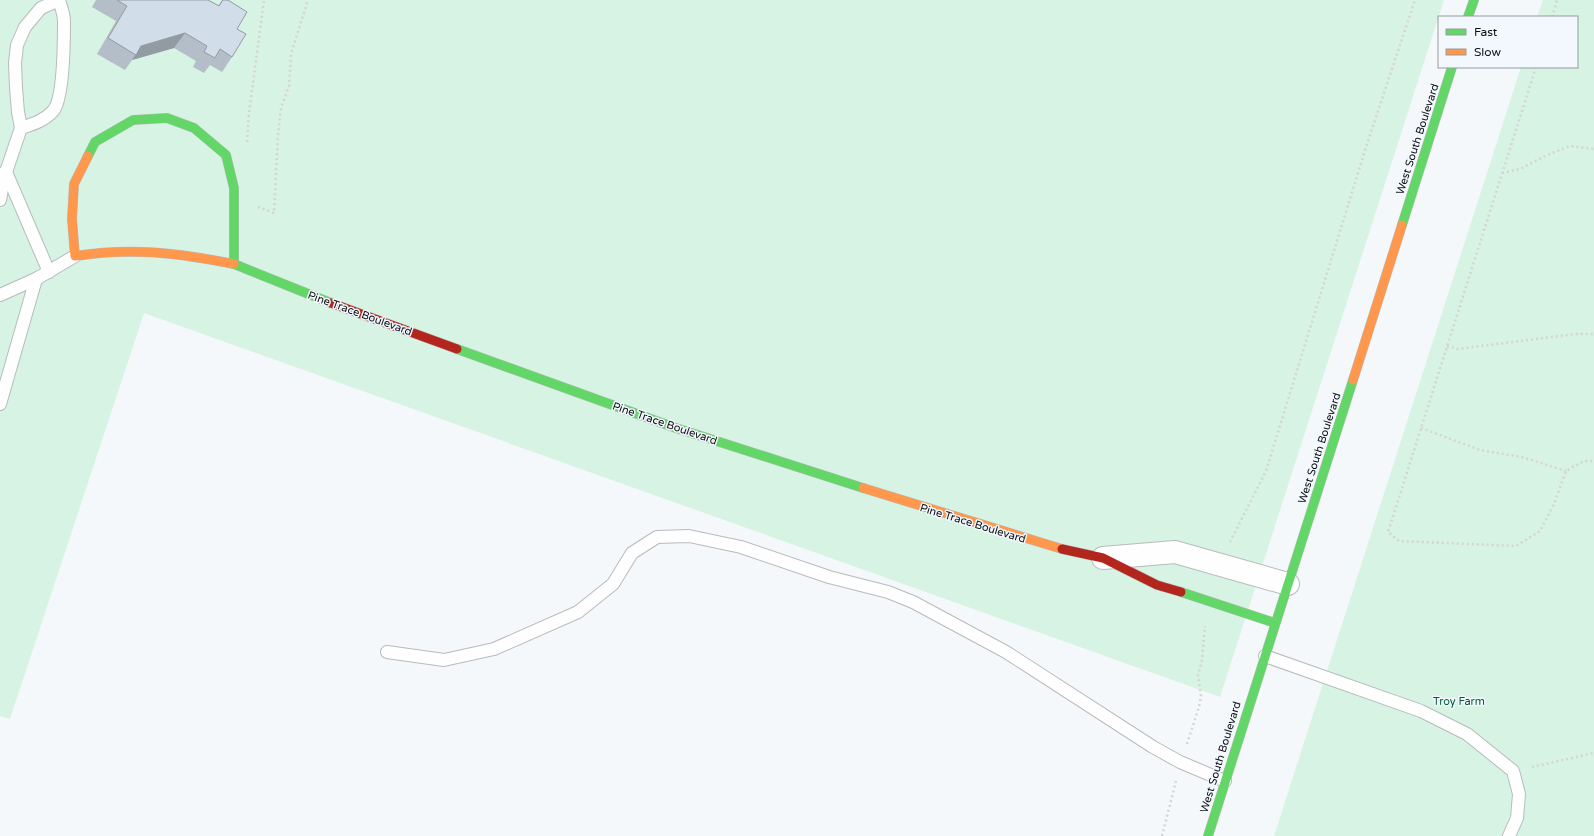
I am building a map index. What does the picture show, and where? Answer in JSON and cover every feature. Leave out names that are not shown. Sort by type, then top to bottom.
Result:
[{"type":"street","points":[[1468,16],[1474,0]]},
{"type":"street","name":"West South Boulevard","points":[[1208,836],[1452,68]]},
{"type":"street","points":[[75,256],[72,219],[74,184],[95,142],[133,120],[167,118],[194,128],[226,155],[234,188],[234,264]]},
{"type":"street","name":"Pine Trace Boulevard","points":[[75,256],[112,251],[149,252],[194,256],[234,264],[312,296],[676,428],[1007,534],[1053,548],[1103,558],[1157,585],[1275,623]]},
{"type":"street","name":"Pine Trace Boulevard","points":[[1103,558],[1175,552],[1288,584]]},
{"type":"lane","points":[[0,200],[3,171],[21,128],[16,88],[15,63],[17,45],[25,27],[41,8],[59,0],[64,19],[62,80],[59,97],[54,110],[39,122],[21,128]]},
{"type":"lane","points":[[3,171],[43,275]]},
{"type":"lane","points":[[0,404],[36,279],[75,256]]},
{"type":"lane","points":[[0,295],[43,275]]},
{"type":"lane","points":[[388,652],[444,660],[494,649],[578,612],[613,584],[632,553],[657,537],[689,536],[741,547],[830,577],[888,592],[913,602],[1006,652],[1153,747],[1180,762],[1225,781]]},
{"type":"lane","points":[[1264,656],[1421,711],[1467,734],[1513,771],[1519,794],[1517,818],[1509,836]]},
{"type":"path","points":[[246,149],[249,113],[264,0]]},
{"type":"path","points":[[254,206],[274,213],[278,134],[282,108],[289,86],[291,54],[308,0]]},
{"type":"path","points":[[1234,536],[1270,461],[1366,147],[1415,0]]},
{"type":"path","points":[[1552,16],[1557,0]]},
{"type":"path","points":[[1536,68],[1388,532],[1399,541],[1516,546],[1540,531],[1554,504],[1566,471],[1584,461],[1594,461]]},
{"type":"path","points":[[1502,173],[1520,169],[1547,155],[1570,146],[1594,149]]},
{"type":"path","points":[[1447,346],[1458,349],[1575,334],[1594,334]]},
{"type":"path","points":[[1421,428],[1480,450],[1522,457],[1566,471]]},
{"type":"path","points":[[1202,660],[1205,625]]},
{"type":"path","points":[[1513,771],[1594,753]]},
{"type":"green space","points":[[0,0],[1444,0],[1220,697],[144,313],[10,719],[0,716]]},
{"type":"green space","name":"Troy Farm","points":[[1543,0],[1594,0],[1594,836],[1274,836],[1521,68],[1578,68],[1578,16],[1537,16]]},
{"type":"building","points":[[117,0],[208,0],[219,6],[223,0],[228,0],[247,12],[237,29],[246,34],[232,57],[220,49],[215,58],[204,52],[207,46],[185,33],[141,46],[136,55],[108,38],[127,6]]},
{"type":"traffic: fast","points":[[1468,16],[1474,0]]},
{"type":"traffic: fast","points":[[1402,225],[1452,68]]},
{"type":"traffic: fast","points":[[88,156],[95,142],[133,120],[167,118],[194,128],[226,155],[234,188],[234,264],[331,303]]},
{"type":"traffic: fast","points":[[457,349],[676,428],[863,488]]},
{"type":"traffic: fast","points":[[1208,836],[1353,380]]},
{"type":"traffic: fast","points":[[1181,592],[1275,623]]},
{"type":"traffic: slow","points":[[88,156],[74,184],[72,219],[75,256],[96,253],[155,252],[234,264]]},
{"type":"traffic: slow","points":[[1353,380],[1402,225]]},
{"type":"traffic: slow","points":[[863,488],[1062,549]]},
{"type":"traffic: jam","points":[[331,303],[457,349]]},
{"type":"traffic: jam","points":[[1062,549],[1103,558],[1157,585],[1181,592]]}]
